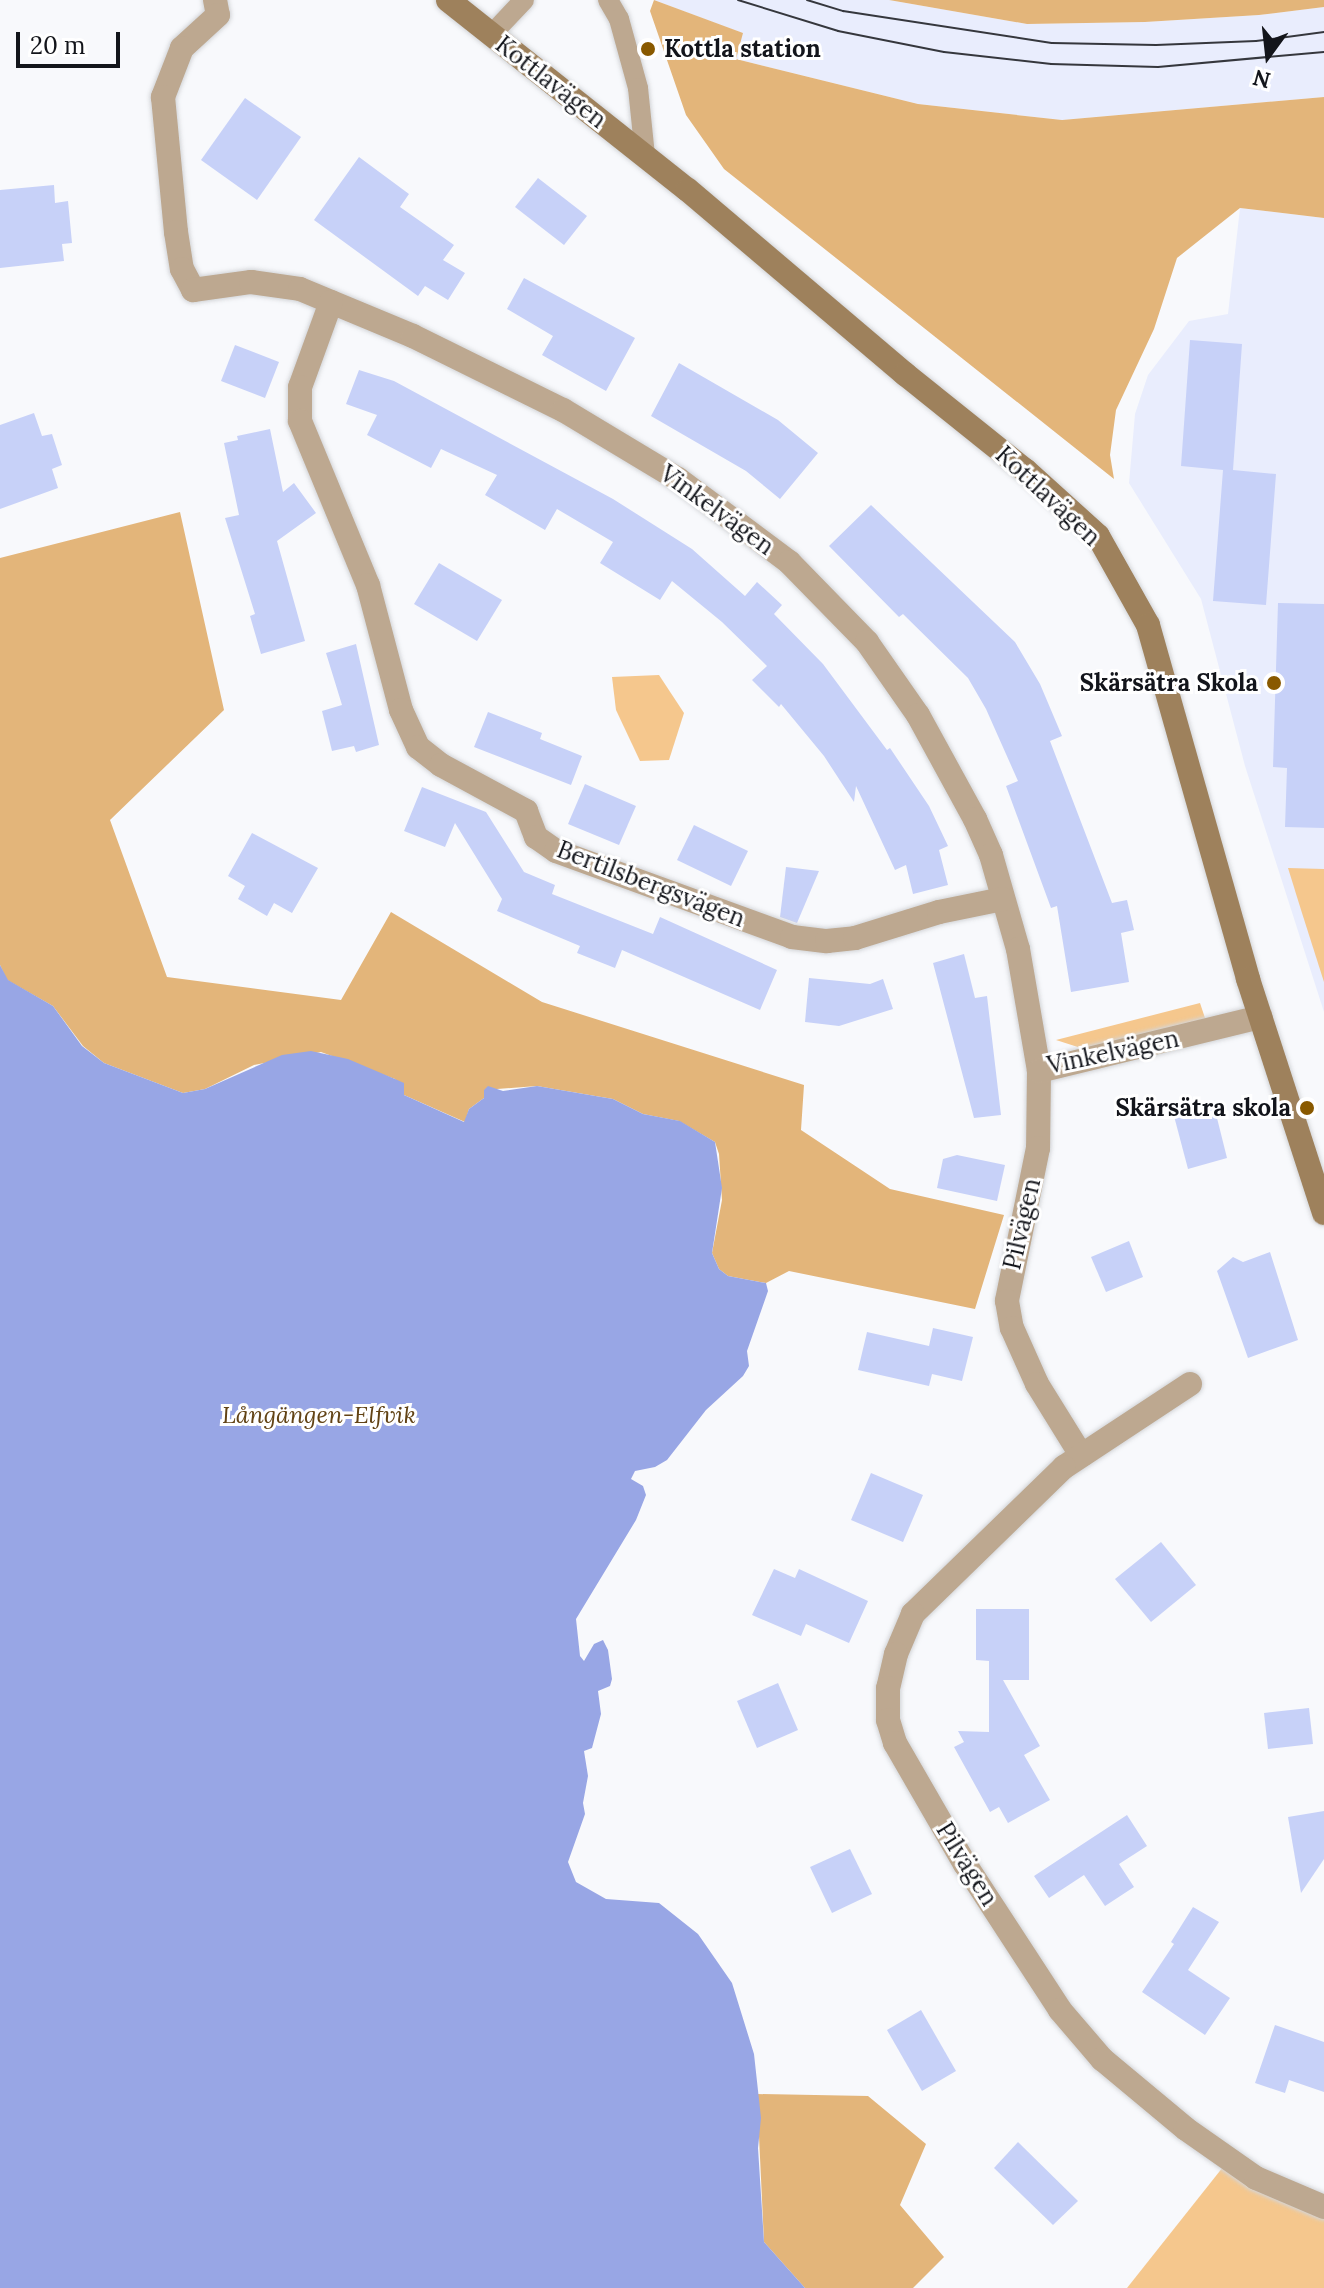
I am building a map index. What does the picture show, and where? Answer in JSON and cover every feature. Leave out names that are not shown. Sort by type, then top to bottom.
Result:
[{"type":"street","name":"Vinkelvägen","points":[[215,0],[218,15],[182,48],[163,97],[182,269],[193,290],[264,282],[300,289],[413,336],[563,410],[678,479],[789,562],[867,642],[918,715],[975,819],[1018,949],[1039,1071],[1261,1017]]},
{"type":"street","name":"Kottlavägen","points":[[448,0],[645,156],[905,374],[1025,470],[1098,536],[1148,625],[1261,1017],[1324,1213]]},
{"type":"street","name":"Bertilsbergsvägen","points":[[331,302],[300,387],[300,421],[368,585],[401,710],[418,747],[441,765],[526,811],[536,837],[556,851],[792,937],[827,941],[855,938],[939,912],[1003,899]]},
{"type":"street","name":"Pilvägen","points":[[1039,1071],[1038,1148],[1007,1301],[1012,1328],[1037,1384],[1081,1455]]},
{"type":"street","name":"Pilvägen","points":[[1190,1384],[1064,1467],[913,1614],[896,1654],[888,1688],[888,1720],[895,1743],[965,1864],[1060,2010],[1102,2059],[1186,2129],[1256,2178],[1324,2207]]},
{"type":"lane","points":[[491,35],[524,0]]},
{"type":"lane","points":[[608,0],[619,19],[638,88],[645,156]]},
{"type":"shaded area","points":[[654,0],[889,0],[1027,24],[1145,22],[1259,15],[1324,7],[1324,97],[1062,120],[918,104],[736,59],[742,33]]},
{"type":"shaded area","points":[[654,0],[743,33],[736,59],[918,104],[1062,120],[1324,97],[1324,218],[1240,208],[1177,258],[1154,329],[1116,410],[1110,455],[1114,479],[724,169],[686,115],[650,11]]},
{"type":"shaded area","points":[[889,0],[1324,0],[1324,7],[1259,15],[1145,22],[1027,24]]},
{"type":"shaded area","name":"Skärsätra Skola","points":[[1240,208],[1324,218],[1324,1012],[1245,766],[1201,599],[1129,483],[1135,414],[1148,375],[1189,321],[1228,314]]},
{"type":"shaded area","points":[[180,512],[224,710],[110,820],[167,977],[341,1000],[391,912],[542,1002],[804,1085],[801,1130],[890,1189],[1004,1215],[975,1309],[789,1271],[766,1283],[728,1276],[719,1269],[712,1253],[722,1200],[719,1154],[715,1142],[679,1121],[643,1114],[613,1099],[537,1086],[484,1090],[484,1098],[469,1109],[465,1122],[404,1095],[395,1079],[321,1052],[254,1065],[205,1089],[183,1093],[104,1063],[83,1046],[53,1006],[7,980],[0,965],[0,558]]},
{"type":"shaded area","points":[[659,675],[684,713],[669,760],[640,761],[616,710],[612,677]]},
{"type":"shaded area","points":[[1288,868],[1324,869],[1324,982],[1302,913]]},
{"type":"shaded area","points":[[1200,1003],[1205,1018],[1185,1025],[1084,1049],[1056,1040]]},
{"type":"shaded area","points":[[757,2094],[868,2096],[926,2144],[900,2205],[944,2257],[913,2288],[805,2288],[764,2242]]},
{"type":"shaded area","points":[[1223,2167],[1324,2210],[1324,2288],[1127,2288]]},
{"type":"water","name":"Långängen-Elfvik","points":[[0,965],[8,980],[53,1006],[82,1046],[104,1063],[183,1093],[205,1089],[282,1055],[311,1051],[348,1059],[404,1083],[404,1095],[464,1122],[469,1109],[484,1098],[484,1090],[488,1086],[503,1091],[537,1086],[613,1099],[643,1114],[680,1121],[715,1142],[722,1188],[712,1253],[719,1269],[728,1276],[766,1283],[768,1291],[747,1351],[749,1366],[743,1376],[706,1410],[667,1460],[655,1467],[635,1471],[631,1479],[643,1486],[646,1495],[636,1520],[576,1619],[580,1656],[584,1661],[594,1644],[603,1640],[608,1650],[612,1679],[610,1686],[598,1691],[601,1714],[592,1748],[584,1751],[588,1776],[583,1803],[585,1814],[568,1862],[576,1882],[606,1899],[659,1903],[698,1934],[732,1983],[754,2054],[761,2118],[758,2148],[764,2242],[805,2288],[0,2288]]},
{"type":"building","points":[[245,98],[301,137],[257,200],[201,160]]},
{"type":"building","points":[[359,157],[409,194],[400,207],[454,245],[443,260],[465,273],[448,300],[425,286],[418,296],[314,220]]},
{"type":"building","points":[[538,178],[587,216],[564,245],[515,207]]},
{"type":"building","points":[[54,185],[55,203],[68,201],[72,243],[62,244],[64,261],[0,268],[0,190]]},
{"type":"building","points":[[524,278],[635,338],[606,391],[542,355],[553,336],[507,309]]},
{"type":"building","points":[[1190,340],[1242,344],[1233,470],[1276,474],[1266,605],[1213,601],[1223,470],[1181,466]]},
{"type":"building","points":[[235,345],[279,362],[265,398],[221,381]]},
{"type":"building","points":[[679,363],[778,420],[818,453],[780,499],[746,471],[651,416]]},
{"type":"building","points":[[359,370],[394,381],[613,499],[692,549],[745,596],[757,582],[782,605],[774,614],[823,664],[887,750],[890,748],[929,806],[948,846],[939,850],[948,885],[913,894],[906,865],[895,870],[856,786],[854,802],[824,756],[781,704],[779,707],[752,680],[767,666],[722,622],[672,581],[660,600],[600,563],[613,542],[557,509],[545,530],[485,495],[497,475],[441,449],[431,468],[367,435],[377,415],[346,404]]},
{"type":"building","points":[[34,413],[42,436],[52,434],[62,465],[52,469],[58,488],[0,509],[0,425]]},
{"type":"building","points":[[270,429],[283,492],[294,483],[316,513],[277,541],[305,641],[261,654],[250,616],[255,614],[225,518],[239,515],[224,443],[238,440],[237,436]]},
{"type":"building","points":[[871,505],[1015,642],[1040,684],[1062,736],[1050,741],[1112,903],[1127,900],[1134,930],[1121,933],[1129,982],[1071,992],[1057,906],[1051,908],[1006,786],[1018,781],[986,709],[968,678],[903,614],[899,617],[829,546]]},
{"type":"building","points":[[439,563],[502,600],[477,641],[414,604]]},
{"type":"building","points":[[1278,603],[1324,604],[1324,828],[1285,827],[1287,768],[1273,767]]},
{"type":"building","points":[[356,644],[379,745],[356,752],[354,746],[332,751],[322,711],[342,705],[326,653]]},
{"type":"building","points":[[488,712],[542,733],[540,739],[582,756],[571,785],[474,747]]},
{"type":"building","points":[[585,784],[636,806],[619,845],[568,824]]},
{"type":"building","points":[[422,787],[486,812],[524,872],[555,885],[552,894],[653,934],[660,917],[777,970],[760,1010],[622,950],[615,968],[577,953],[580,946],[497,911],[502,899],[455,823],[445,847],[404,831]]},
{"type":"building","points":[[694,825],[748,851],[731,886],[677,860]]},
{"type":"building","points":[[252,833],[318,868],[292,913],[274,903],[267,916],[238,899],[245,886],[228,876]]},
{"type":"building","points":[[786,867],[819,871],[797,923],[780,917]]},
{"type":"building","points":[[964,954],[975,998],[987,996],[1001,1115],[974,1118],[933,963]]},
{"type":"building","points":[[809,978],[870,984],[883,979],[893,1009],[839,1026],[805,1022]]},
{"type":"building","points":[[1214,1106],[1227,1158],[1188,1169],[1174,1116]]},
{"type":"building","points":[[957,1155],[1005,1165],[997,1201],[937,1188],[943,1159]]},
{"type":"building","points":[[1129,1241],[1143,1277],[1106,1292],[1091,1257]]},
{"type":"building","points":[[1270,1252],[1298,1340],[1248,1358],[1217,1271],[1233,1257],[1243,1262]]},
{"type":"building","points":[[933,1328],[973,1337],[962,1381],[932,1374],[929,1386],[858,1370],[867,1332],[929,1346]]},
{"type":"building","points":[[871,1473],[923,1495],[903,1542],[851,1520]]},
{"type":"building","points":[[1161,1542],[1196,1585],[1151,1622],[1115,1579]]},
{"type":"building","points":[[774,1569],[795,1578],[799,1569],[868,1601],[849,1643],[806,1624],[801,1636],[752,1615]]},
{"type":"building","points":[[976,1609],[1029,1609],[1029,1680],[1003,1680],[1040,1746],[1024,1755],[1050,1800],[1008,1823],[999,1807],[990,1812],[954,1747],[964,1742],[958,1731],[989,1732],[989,1661],[976,1660]]},
{"type":"building","points":[[778,1683],[798,1730],[757,1748],[737,1701]]},
{"type":"building","points":[[1309,1708],[1313,1744],[1268,1749],[1264,1713]]},
{"type":"building","points":[[1324,1811],[1324,1859],[1301,1893],[1288,1817]]},
{"type":"building","points":[[1127,1815],[1147,1846],[1119,1864],[1134,1887],[1105,1906],[1084,1875],[1049,1898],[1034,1876]]},
{"type":"building","points":[[850,1849],[872,1894],[832,1913],[810,1867]]},
{"type":"building","points":[[1193,1907],[1219,1922],[1188,1970],[1230,1998],[1205,2035],[1142,1992],[1174,1944],[1171,1942]]},
{"type":"building","points":[[921,2010],[956,2071],[922,2091],[887,2030]]},
{"type":"building","points":[[1275,2025],[1324,2042],[1324,2092],[1289,2080],[1285,2093],[1255,2083]]},
{"type":"building","points":[[1018,2142],[1078,2201],[1053,2225],[994,2168]]},
{"type":"tram line","points":[[738,0],[838,31],[944,52],[1051,64],[1158,67],[1324,52]]},
{"type":"tram line","points":[[807,0],[843,11],[1052,43],[1156,45],[1256,41],[1324,32]]},
{"type":"place","name":"Kottla station","points":[[648,49]]},
{"type":"place","name":"Skärsätra Skola","points":[[1274,683]]},
{"type":"place","name":"Skärsätra skola","points":[[1307,1108]]}]
